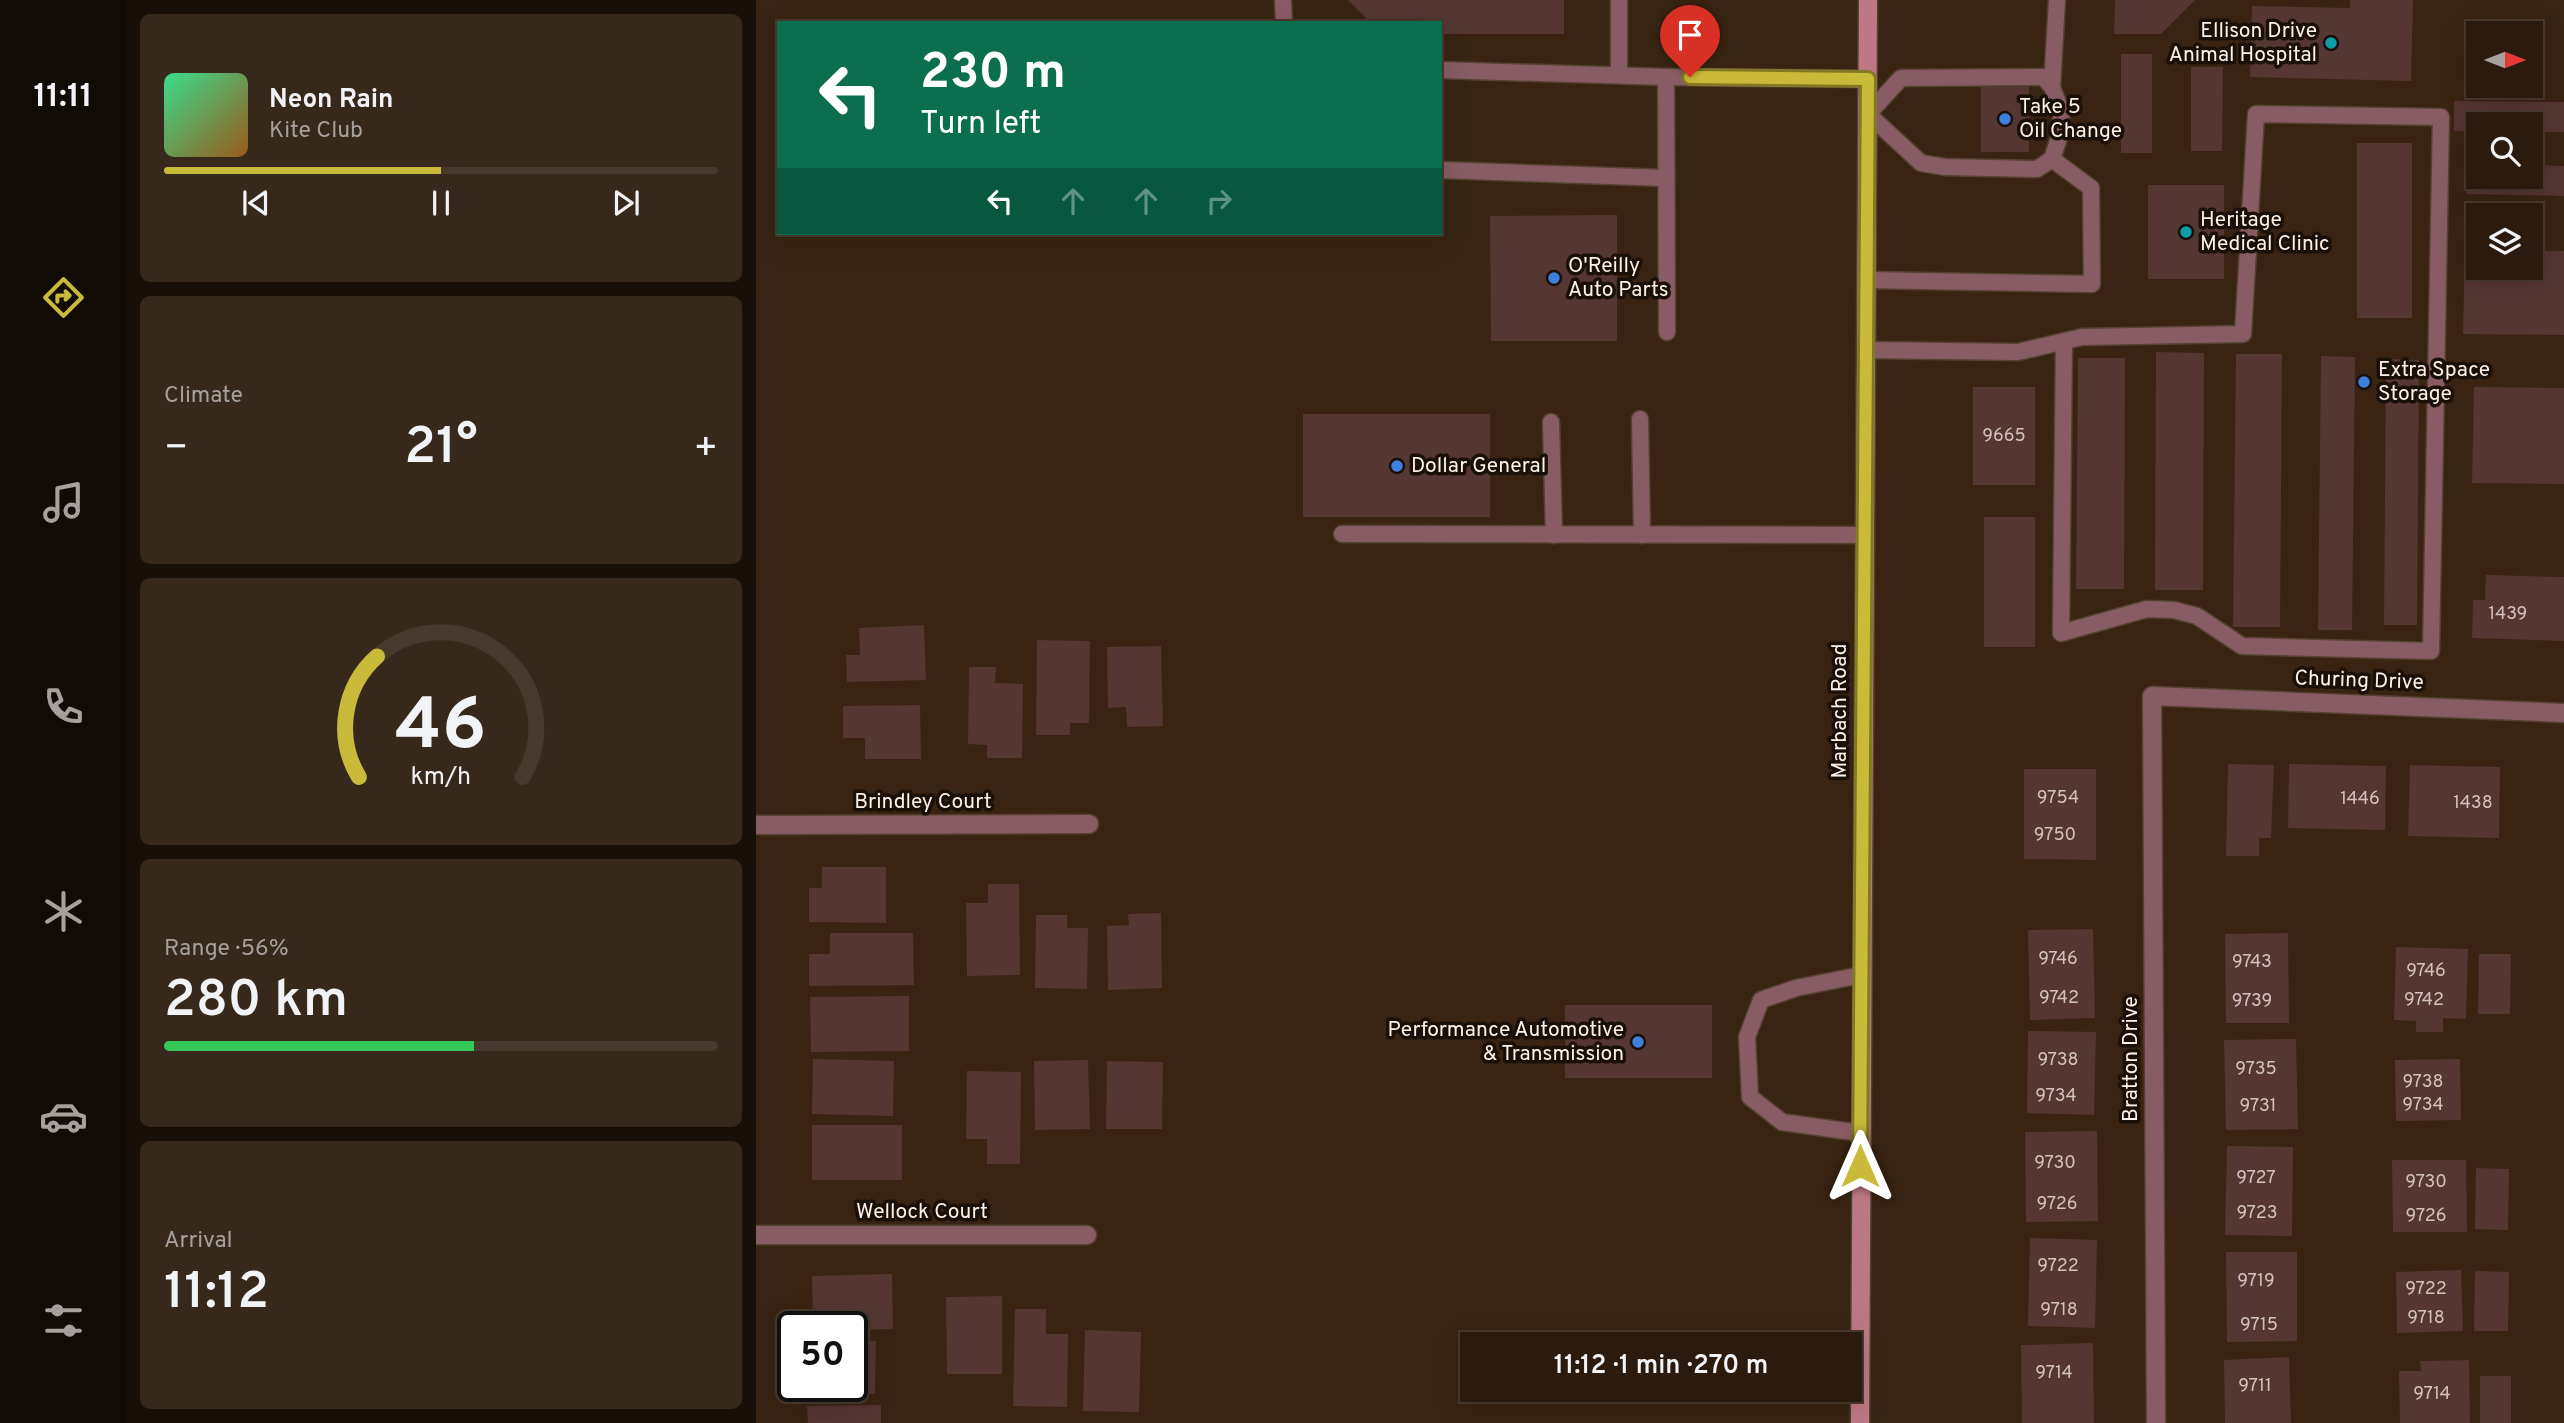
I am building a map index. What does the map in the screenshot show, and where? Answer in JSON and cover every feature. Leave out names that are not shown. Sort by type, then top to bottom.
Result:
[{"type":"main road","name":"Marbach Road","points":[[1860,1423],[1868,0]]},
{"type":"street","name":"Churing Drive","points":[[2152,696],[2564,713]]},
{"type":"street","name":"Bratton Drive","points":[[2152,696],[2155,1423]]},
{"type":"street","name":"Brindley Court","points":[[756,825],[1089,824]]},
{"type":"street","name":"Wellock Court","points":[[756,1235],[1087,1235]]},
{"type":"lane","points":[[1283,0],[1284,21]]},
{"type":"lane","points":[[1619,0],[1619,75]]},
{"type":"lane","points":[[2047,82],[1901,78],[1868,114],[1921,163],[1945,167],[2037,169],[2052,159],[2061,132],[2061,111],[2047,82],[2057,0]]},
{"type":"lane","points":[[1442,70],[1666,77],[1868,79]]},
{"type":"lane","points":[[1666,77],[1667,332]]},
{"type":"lane","points":[[1866,350],[2018,352],[2064,341],[2082,337],[2243,334],[2256,114],[2441,117],[2431,651],[2242,646],[2197,616],[2174,610],[2147,609],[2061,633],[2064,341]]},
{"type":"lane","points":[[1867,280],[2092,284],[2091,188],[2052,159]]},
{"type":"lane","points":[[1442,170],[1666,177]]},
{"type":"lane","points":[[1640,419],[1642,535]]},
{"type":"lane","points":[[1551,422],[1554,535]]},
{"type":"lane","points":[[1342,534],[1864,535]]},
{"type":"lane","points":[[1860,1133],[1782,1122],[1751,1097],[1747,1037],[1761,1000],[1796,988],[1861,975]]},
{"type":"building","points":[[1348,0],[1564,0],[1564,34],[1442,34],[1442,21],[1369,21]]},
{"type":"building","points":[[2115,0],[2195,0],[2161,34],[2114,34]]},
{"type":"building","name":"Ellison Drive Animal Hospital","points":[[2350,0],[2413,0],[2411,81],[2250,77],[2252,6],[2350,8]]},
{"type":"building","points":[[2121,54],[2152,54],[2152,153],[2121,153]]},
{"type":"building","points":[[2191,67],[2223,67],[2222,151],[2191,151]]},
{"type":"building","name":"Take 5 Oil Change","points":[[1981,86],[2029,86],[2029,152],[1981,152]]},
{"type":"building","points":[[2454,101],[2564,102],[2564,132],[2543,132],[2543,112],[2466,112],[2466,131],[2454,131]]},
{"type":"building","points":[[2357,143],[2412,143],[2412,318],[2357,318]]},
{"type":"building","points":[[2543,165],[2564,166],[2564,196],[2467,194],[2467,189],[2543,189]]},
{"type":"building","name":"Heritage Medical Clinic","points":[[2148,185],[2224,185],[2224,279],[2148,279]]},
{"type":"building","name":"O'Reilly Auto Parts","points":[[1617,215],[1617,341],[1491,341],[1490,216]]},
{"type":"building","points":[[2465,250],[2466,280],[2543,280],[2543,251],[2564,251],[2564,335],[2463,334]]},
{"type":"building","points":[[2156,352],[2204,353],[2203,590],[2155,590]]},
{"type":"building","points":[[2236,354],[2282,354],[2280,627],[2233,627]]},
{"type":"building","points":[[2321,356],[2355,357],[2352,630],[2318,630]]},
{"type":"building","points":[[2078,358],[2125,358],[2124,589],[2076,589]]},
{"type":"building","points":[[2386,359],[2419,360],[2417,625],[2384,625]]},
{"type":"building","points":[[1973,387],[2035,387],[2035,485],[1973,485]]},
{"type":"building","points":[[2474,387],[2564,388],[2564,484],[2472,483]]},
{"type":"building","name":"Dollar General","points":[[1303,414],[1490,414],[1490,517],[1303,517]]},
{"type":"building","points":[[1984,517],[2035,517],[2035,647],[1984,647]]},
{"type":"building","points":[[2486,575],[2564,577],[2564,641],[2472,638],[2473,600],[2485,600]]},
{"type":"building","points":[[924,625],[926,680],[847,682],[846,655],[860,655],[859,628]]},
{"type":"building","points":[[1037,640],[1090,641],[1089,723],[1070,723],[1070,735],[1036,735]]},
{"type":"building","points":[[1161,646],[1163,726],[1127,727],[1126,707],[1108,708],[1107,647]]},
{"type":"building","points":[[969,667],[996,667],[995,683],[1023,684],[1022,758],[987,758],[987,745],[968,744]]},
{"type":"building","points":[[920,705],[921,759],[865,759],[865,738],[843,738],[843,706]]},
{"type":"building","points":[[2228,764],[2274,765],[2271,838],[2259,838],[2259,856],[2226,856]]},
{"type":"building","points":[[2289,764],[2386,766],[2385,830],[2288,828]]},
{"type":"building","points":[[2410,765],[2500,767],[2499,838],[2408,836]]},
{"type":"building","points":[[2024,769],[2096,769],[2096,860],[2024,859]]},
{"type":"building","points":[[822,867],[886,867],[886,923],[809,922],[809,888],[822,888]]},
{"type":"building","points":[[988,884],[1019,884],[1020,975],[967,976],[966,903],[988,903]]},
{"type":"building","points":[[1161,913],[1162,988],[1108,990],[1107,926],[1129,925],[1128,914]]},
{"type":"building","points":[[1036,915],[1067,915],[1067,928],[1088,928],[1087,989],[1035,988]]},
{"type":"building","points":[[2093,929],[2095,1018],[2030,1020],[2028,930]]},
{"type":"building","points":[[830,933],[913,933],[914,985],[809,986],[809,954],[830,954]]},
{"type":"building","points":[[2288,933],[2289,1023],[2226,1023],[2225,934]]},
{"type":"building","points":[[2396,947],[2468,949],[2466,1019],[2443,1018],[2443,1032],[2416,1032],[2416,1021],[2394,1020]]},
{"type":"building","points":[[2479,954],[2511,954],[2510,1014],[2478,1014]]},
{"type":"building","points":[[909,996],[909,1051],[811,1052],[810,997]]},
{"type":"building","name":"Performance Automotive & Transmission","points":[[1565,1005],[1712,1005],[1712,1078],[1565,1078]]},
{"type":"building","points":[[2028,1031],[2096,1032],[2094,1115],[2027,1113]]},
{"type":"building","points":[[2296,1039],[2298,1129],[2226,1130],[2224,1040]]},
{"type":"building","points":[[813,1059],[894,1061],[893,1116],[812,1114]]},
{"type":"building","points":[[2460,1059],[2461,1120],[2396,1121],[2395,1060]]},
{"type":"building","points":[[1088,1060],[1090,1129],[1035,1130],[1034,1061]]},
{"type":"building","points":[[1107,1061],[1163,1062],[1162,1129],[1106,1129]]},
{"type":"building","points":[[967,1071],[1021,1072],[1020,1164],[987,1164],[987,1139],[966,1139]]},
{"type":"building","points":[[812,1125],[902,1125],[902,1180],[812,1180]]},
{"type":"building","points":[[2097,1131],[2098,1221],[2026,1222],[2025,1132]]},
{"type":"building","points":[[2227,1146],[2293,1147],[2292,1236],[2225,1235]]},
{"type":"building","points":[[2392,1160],[2466,1160],[2467,1232],[2393,1232]]},
{"type":"building","points":[[2476,1168],[2509,1169],[2508,1230],[2475,1229]]},
{"type":"building","points":[[2030,1238],[2097,1240],[2095,1328],[2028,1326]]},
{"type":"building","points":[[2226,1252],[2297,1252],[2297,1341],[2227,1342]]},
{"type":"building","points":[[2461,1270],[2463,1331],[2397,1333],[2396,1272]]},
{"type":"building","points":[[2475,1271],[2509,1272],[2508,1331],[2474,1331]]},
{"type":"building","points":[[892,1274],[893,1329],[868,1330],[868,1311],[813,1311],[812,1276]]},
{"type":"building","points":[[1002,1296],[1002,1374],[947,1374],[946,1297]]},
{"type":"building","points":[[1015,1309],[1046,1309],[1046,1334],[1068,1334],[1067,1407],[1013,1406]]},
{"type":"building","points":[[1085,1330],[1141,1332],[1139,1412],[1083,1411]]},
{"type":"building","points":[[868,1341],[876,1341],[875,1394],[868,1394]]},
{"type":"building","points":[[2093,1343],[2094,1423],[2022,1423],[2021,1345]]},
{"type":"building","points":[[2289,1357],[2291,1423],[2225,1423],[2224,1360]]},
{"type":"building","points":[[2469,1360],[2470,1423],[2400,1423],[2399,1371],[2421,1371],[2420,1361]]},
{"type":"building","points":[[2480,1376],[2511,1376],[2511,1423],[2480,1423]]},
{"type":"building","points":[[881,1405],[881,1423],[808,1423],[807,1406]]},
{"type":"place","name":"Ellison Drive Animal Hospital","points":[[2331,43]]},
{"type":"place","name":"Take 5 Oil Change","points":[[2005,119]]},
{"type":"place","name":"Heritage Medical Clinic","points":[[2186,232]]},
{"type":"place","name":"O'Reilly Auto Parts","points":[[1554,278]]},
{"type":"place","name":"Extra Space Storage","points":[[2364,382]]},
{"type":"place","name":"Dollar General","points":[[1397,466]]},
{"type":"place","name":"Performance Automotive & Transmission","points":[[1638,1042]]},
{"type":"route","points":[[1690,77],[1868,79],[1860,1166]]}]
